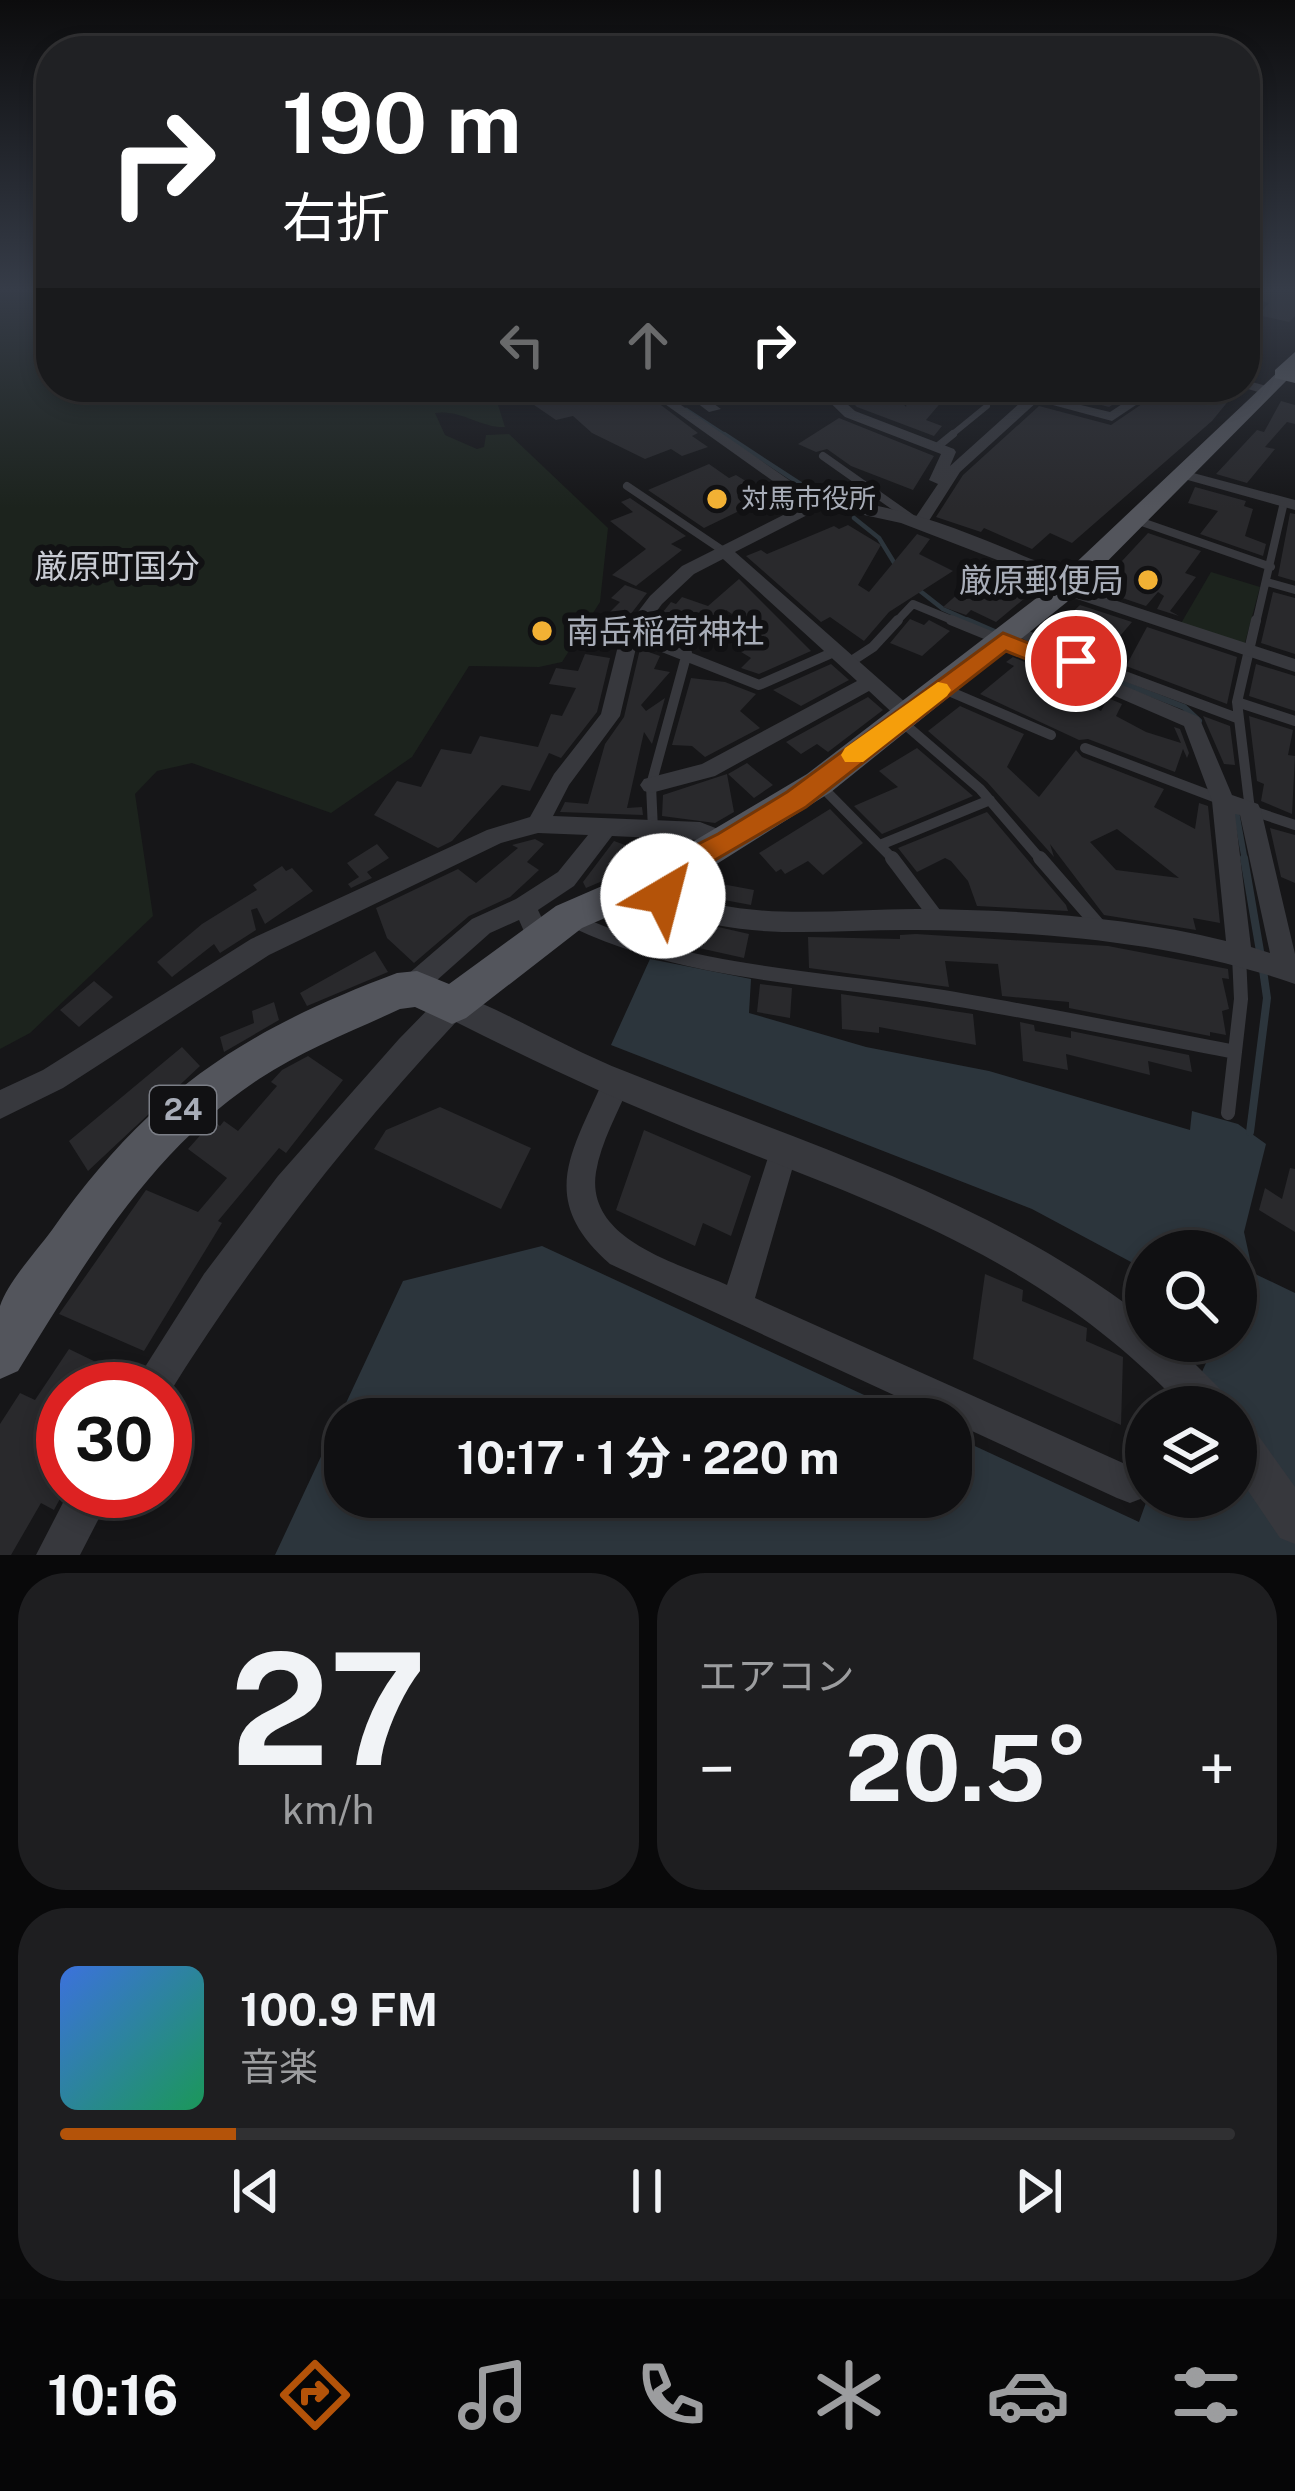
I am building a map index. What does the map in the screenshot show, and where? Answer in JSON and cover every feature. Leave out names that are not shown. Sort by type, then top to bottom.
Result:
[{"type":"main road","points":[[409,988],[452,1005],[544,920],[649,883],[728,842],[819,784],[1069,586],[1252,402]]},
{"type":"main road","name":"24","points":[[0,1353],[116,1179],[161,1130],[244,1065],[409,988]]},
{"type":"street","points":[[680,402],[725,423]]},
{"type":"street","points":[[700,402],[816,505]]},
{"type":"street","points":[[839,402],[850,414],[949,455],[920,510],[919,524]]},
{"type":"street","points":[[919,524],[965,458],[1029,402]]},
{"type":"street","points":[[1065,402],[1109,417],[1133,402]]},
{"type":"street","points":[[1181,474],[1290,503]]},
{"type":"street","points":[[538,824],[561,780],[610,716],[630,634],[680,577],[816,505],[844,506],[919,524],[1069,586],[1295,666]]},
{"type":"street","points":[[725,552],[903,717]]},
{"type":"street","points":[[1009,636],[1190,710],[1237,806],[1269,964]]},
{"type":"street","points":[[651,784],[708,770],[866,685]]},
{"type":"street","points":[[1237,806],[1269,964]]},
{"type":"street","points":[[0,1105],[53,1079],[260,947],[446,856],[538,824],[700,831],[728,842]]},
{"type":"street","points":[[409,988],[481,926],[544,920],[566,879],[605,830]]},
{"type":"street","points":[[649,883],[675,902],[762,921],[938,919],[1106,934],[1269,964]]},
{"type":"street","points":[[168,1362],[236,1258],[396,1064],[452,1005],[616,1084],[971,1225],[1028,1254],[1098,1301],[1190,1386]]},
{"type":"street","points":[[616,1084],[576,1186],[587,1222],[621,1253],[1125,1483]]},
{"type":"street","points":[[737,1304],[784,1149]]},
{"type":"street","points":[[1257,1468],[1295,1523]]},
{"type":"street","points":[[57,1555],[77,1518]]},
{"type":"lane","points":[[937,447],[988,406]]},
{"type":"lane","points":[[823,456],[919,524]]},
{"type":"lane","points":[[627,486],[725,552]]},
{"type":"lane","points":[[1237,806],[1237,702],[1290,503]]},
{"type":"lane","points":[[1136,520],[1270,567]]},
{"type":"lane","points":[[1267,582],[1295,590]]},
{"type":"lane","points":[[630,634],[759,685],[873,647],[913,604],[1009,636]]},
{"type":"lane","points":[[653,830],[651,784],[687,653]]},
{"type":"lane","points":[[942,688],[1051,735]]},
{"type":"lane","points":[[1237,702],[1295,721]]},
{"type":"lane","points":[[1190,710],[1238,718]]},
{"type":"lane","points":[[903,717],[989,800],[1106,934]]},
{"type":"lane","points":[[1085,748],[1295,826]]},
{"type":"lane","points":[[819,784],[880,845],[938,919]]},
{"type":"lane","points":[[880,845],[989,800]]},
{"type":"lane","points":[[544,920],[741,969],[936,996],[1235,1052]]},
{"type":"lane","points":[[1228,1113],[1241,999],[1269,964]]},
{"type":"shaded area","points":[[0,364],[36,364],[36,402],[497,402],[505,427],[435,413],[445,435],[477,449],[484,447],[486,435],[509,434],[608,528],[600,602],[562,662],[539,667],[469,666],[412,757],[331,813],[192,763],[157,771],[135,794],[153,916],[30,1033],[0,1049]]},
{"type":"shaded area","points":[[1211,572],[1260,587],[1244,646],[1180,625]]},
{"type":"shaded area","points":[[650,959],[751,979],[749,1013],[866,1047],[989,1071],[1190,1130],[1192,1111],[1238,1124],[1266,1144],[1244,1230],[1125,1230],[1125,1259],[1032,1209],[611,1045]]},
{"type":"shaded area","points":[[542,1246],[871,1398],[348,1398],[403,1281]]},
{"type":"shaded area","points":[[1257,1275],[1295,1293],[1295,1555],[275,1555],[324,1450],[324,1518],[972,1518],[972,1445],[1139,1522],[1140,1518],[1257,1518],[1257,1386],[1196,1386],[1206,1362],[1257,1362]]},
{"type":"building","points":[[1281,401],[1295,405],[1295,424],[1287,422],[1265,447],[1275,449],[1247,483],[1216,474],[1257,430],[1264,432]]},
{"type":"building","points":[[530,402],[657,402],[698,433],[692,436],[708,447],[682,456],[671,449],[645,459],[592,433],[573,416],[556,420]]},
{"type":"building","points":[[852,402],[902,402],[906,407],[907,402],[941,402],[926,420],[942,426],[934,436]]},
{"type":"building","points":[[1145,402],[1227,402],[1212,421],[1072,543],[1050,533],[1032,549],[984,528],[981,532],[936,517],[963,475],[1039,406],[1111,425]]},
{"type":"building","points":[[839,418],[934,456],[913,490],[851,466],[827,449],[816,452],[798,444]]},
{"type":"building","points":[[709,464],[770,496],[704,528],[648,490]]},
{"type":"building","points":[[1195,487],[1246,501],[1244,506],[1253,509],[1245,536],[1266,544],[1263,556],[1200,534],[1218,511],[1188,503]]},
{"type":"building","points":[[630,498],[686,536],[671,544],[682,550],[636,586],[612,575],[646,549],[610,521],[633,512],[621,502]]},
{"type":"building","points":[[1290,513],[1295,514],[1295,581],[1278,576]]},
{"type":"building","points":[[848,525],[881,545],[858,585],[869,592],[917,534],[930,539],[919,554],[953,571],[889,612],[864,641],[830,617],[821,622],[746,556],[761,550],[767,554],[834,526]]},
{"type":"building","points":[[1148,533],[1201,551],[1185,573],[1196,577],[1170,611],[1179,616],[1157,609],[1164,596],[1158,592],[1146,606],[1096,589]]},
{"type":"building","points":[[976,578],[1006,592],[1021,580],[1037,588],[996,622],[971,610],[966,615],[943,607]]},
{"type":"building","points":[[739,579],[811,651],[759,674],[741,668],[751,658],[733,647],[756,630],[726,610],[698,641],[670,631],[667,638],[648,631],[671,602],[676,604],[682,597],[708,606]]},
{"type":"building","points":[[625,585],[647,593],[620,628],[601,621],[620,602],[611,598]]},
{"type":"building","points":[[1273,592],[1295,598],[1295,654],[1261,643]]},
{"type":"building","points":[[1080,605],[1132,622],[1102,657],[1057,636],[1069,625],[1062,622]]},
{"type":"building","points":[[910,619],[924,625],[929,620],[950,631],[922,656],[890,643]]},
{"type":"building","points":[[1147,627],[1237,657],[1227,704],[1126,666]]},
{"type":"building","points":[[640,649],[660,656],[654,669],[670,672],[641,705],[646,711],[665,698],[652,744],[644,732],[627,808],[642,807],[643,815],[560,812],[565,802],[588,804],[605,744],[624,717]]},
{"type":"building","points":[[585,654],[610,658],[597,712],[561,758],[549,753],[530,791],[502,785],[452,841],[438,848],[374,815],[397,781],[421,787],[441,749],[471,754],[480,736],[538,747],[551,714],[562,716],[576,688],[549,684],[556,668],[578,671]]},
{"type":"building","points":[[1013,657],[1074,683],[1065,693],[1101,711],[1108,698],[1122,704],[1116,716],[1146,732],[1181,743],[1174,727],[1180,729],[1187,758],[1183,749],[1175,772],[1088,739],[1079,740],[980,694],[1014,666],[1006,662]]},
{"type":"building","points":[[831,664],[849,680],[801,706],[773,690]]},
{"type":"building","points":[[1256,664],[1295,676],[1295,711],[1249,696]]},
{"type":"building","points":[[691,678],[725,682],[756,694],[740,711],[760,728],[705,757],[692,746],[672,745]]},
{"type":"building","points":[[868,697],[883,710],[828,752],[817,744],[801,754],[786,742]]},
{"type":"building","points":[[960,706],[1024,734],[1007,767],[1039,797],[1076,750],[1082,757],[1164,789],[1154,807],[1195,829],[1199,803],[1208,806],[1220,923],[1193,918],[1196,930],[1104,915],[1050,844],[1054,857],[987,782],[928,731]],"holes":[[[1117,829],[1179,878],[1116,870],[1090,842]]]},
{"type":"building","points":[[1203,716],[1230,726],[1235,765],[1224,764]]},
{"type":"building","points":[[1249,716],[1293,730],[1288,755],[1295,756],[1292,814],[1261,801],[1264,784],[1257,781]]},
{"type":"building","points":[[917,748],[973,796],[882,834],[854,806],[898,787],[879,771]]},
{"type":"building","points":[[747,763],[773,785],[754,798],[728,774]]},
{"type":"building","points":[[727,774],[734,812],[715,823],[662,816],[663,795]]},
{"type":"building","points":[[830,809],[863,843],[823,875],[808,861],[785,874],[781,869],[776,872],[759,853]]},
{"type":"building","points":[[987,812],[1068,911],[977,906],[968,881],[951,861],[945,858],[917,872],[898,848]]},
{"type":"building","points":[[1270,828],[1295,835],[1295,883],[1281,877]]},
{"type":"building","points":[[535,839],[544,844],[527,862],[539,870],[510,897],[469,916],[414,963],[387,938],[376,908],[458,869],[476,883],[518,848],[512,845]]},
{"type":"building","points":[[614,841],[644,852],[633,868],[586,888],[583,882]]},
{"type":"building","points":[[377,844],[389,858],[367,872],[372,878],[351,888],[348,884],[359,877],[347,863]]},
{"type":"building","points":[[282,866],[286,871],[292,868],[313,891],[265,924],[257,908],[251,910],[256,930],[220,953],[214,944],[172,977],[157,962],[202,924],[257,890],[253,885]]},
{"type":"building","points":[[711,882],[754,890],[751,905],[708,897]]},
{"type":"building","points":[[661,914],[749,934],[744,958],[654,938]]},
{"type":"building","points":[[900,935],[1108,946],[1228,969],[1229,979],[1222,978],[1229,1009],[1222,1011],[1226,1035],[1210,1032],[1210,1036],[1069,1008],[1069,1002],[1002,996],[998,964],[945,961],[949,987],[809,968],[808,937],[900,939]]},
{"type":"building","points":[[375,951],[388,972],[307,1006],[300,993]]},
{"type":"building","points":[[94,981],[113,997],[79,1027],[60,1010]]},
{"type":"building","points":[[760,984],[792,988],[790,1018],[757,1012]]},
{"type":"building","points":[[841,994],[973,1014],[976,1045],[879,1027],[879,1033],[842,1029]]},
{"type":"building","points":[[274,1002],[279,1020],[224,1052],[220,1037],[254,1023],[252,1011]]},
{"type":"building","points":[[1020,1022],[1034,1025],[1035,1031],[1071,1038],[1071,1031],[1189,1055],[1192,1072],[1148,1061],[1150,1075],[1066,1054],[1068,1070],[1023,1061]]},
{"type":"building","points":[[182,1047],[200,1066],[88,1171],[69,1141]]},
{"type":"building","points":[[308,1056],[343,1080],[286,1153],[279,1148],[218,1221],[222,1223],[144,1351],[59,1314],[146,1190],[198,1212],[227,1178],[188,1149],[213,1121],[220,1126],[224,1121],[238,1131],[277,1086],[271,1082],[282,1070]]},
{"type":"building","points":[[440,1107],[531,1148],[501,1209],[374,1149],[386,1130]]},
{"type":"building","points":[[644,1130],[751,1176],[731,1236],[703,1223],[695,1246],[616,1210]]},
{"type":"building","points":[[1290,1168],[1295,1169],[1295,1232],[1259,1210],[1265,1188],[1282,1199]]},
{"type":"building","points":[[985,1274],[1023,1290],[1022,1301],[1087,1328],[1086,1341],[1123,1357],[1121,1425],[973,1359]]},
{"type":"building","points":[[69,1349],[96,1362],[60,1362]]},
{"type":"building","points":[[20,1393],[35,1400],[36,1512],[11,1555],[0,1555],[0,1424]]},
{"type":"waterway","points":[[686,409],[729,437]]},
{"type":"waterway","points":[[724,434],[802,485]]},
{"type":"waterway","points":[[854,518],[879,538],[898,569]]},
{"type":"waterway","points":[[915,587],[943,609],[974,623]]},
{"type":"waterway","points":[[967,620],[997,633]]},
{"type":"waterway","points":[[1037,650],[1184,707],[1199,721]]},
{"type":"waterway","points":[[1236,811],[1245,861]]},
{"type":"waterway","points":[[1244,858],[1261,957]]},
{"type":"waterway","points":[[1250,1132],[1267,998],[1263,970]]},
{"type":"slow traffic","points":[[854,755],[938,690]]},
{"type":"place","name":"対馬市役所","points":[[717,499]]},
{"type":"place","name":"厳原郵便局","points":[[1148,580]]},
{"type":"place","name":"南岳稲荷神社","points":[[542,631]]},
{"type":"district","name":"厳原町国分","points":[[117,566]]},
{"type":"route","points":[[663,896],[649,883],[796,800],[1003,641],[1071,669],[1076,661]]}]
